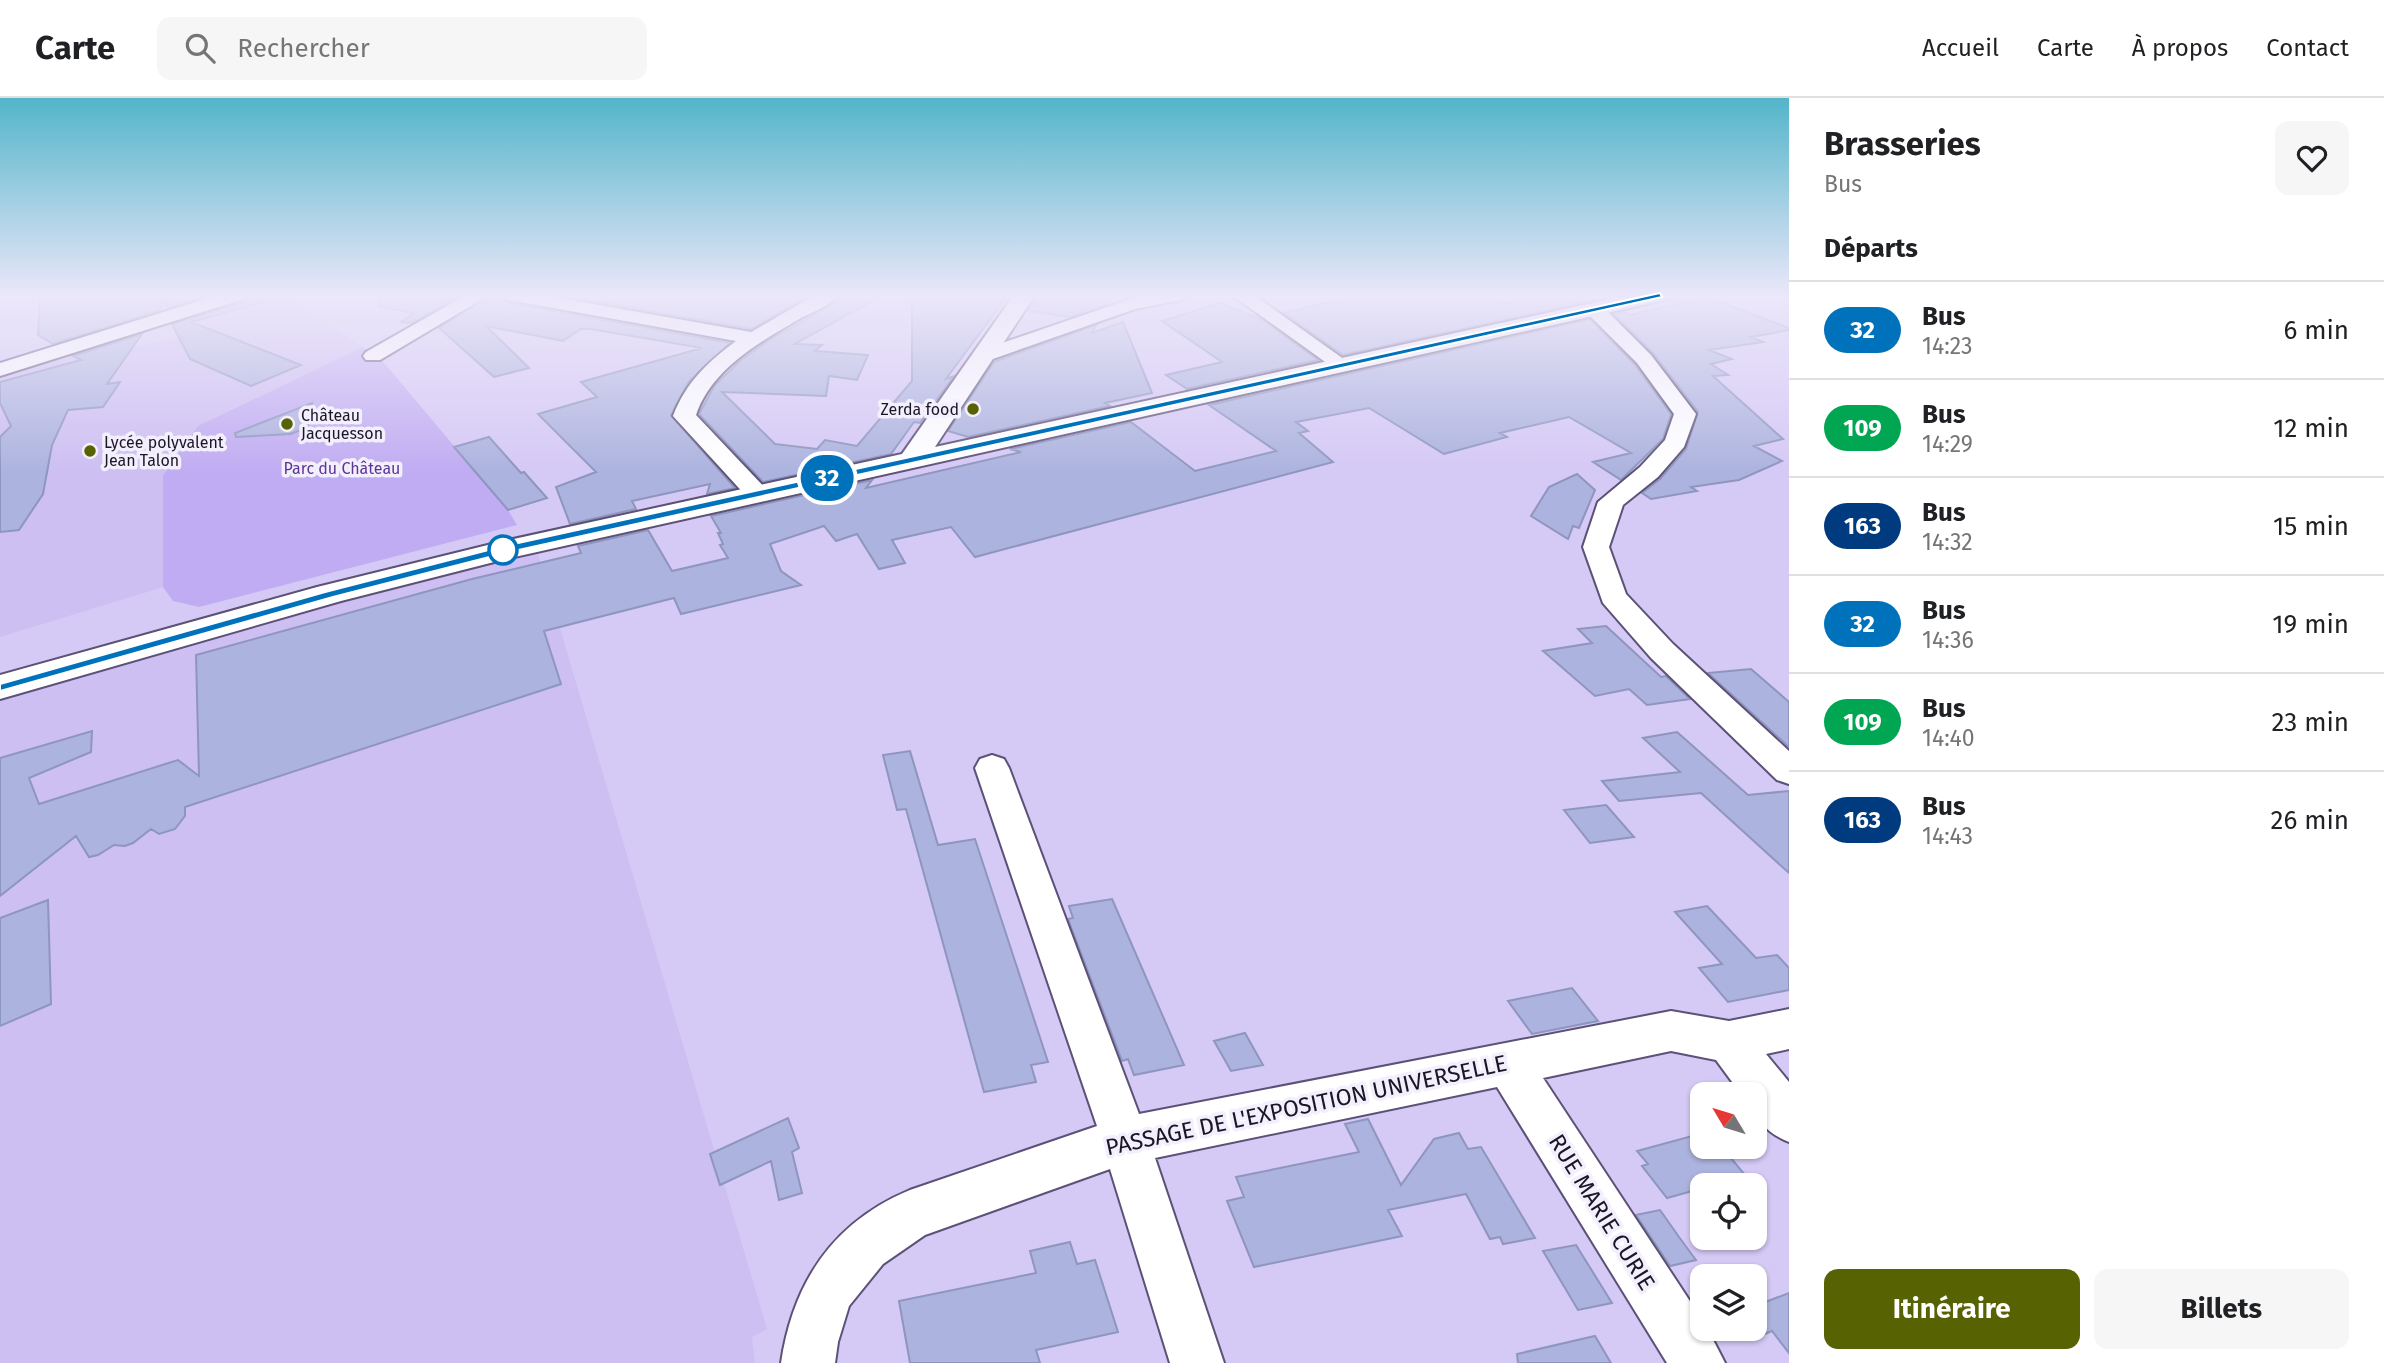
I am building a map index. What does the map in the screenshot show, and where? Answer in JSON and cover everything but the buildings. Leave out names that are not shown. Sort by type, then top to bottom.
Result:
[{"type":"main road","points":[[0,687],[414,572],[756,492],[1392,354]]},
{"type":"main road","points":[[912,460],[983,356]]},
{"type":"street","points":[[0,370],[51,354]]},
{"type":"street","points":[[731,354],[719,363],[686,403],[684,416],[756,492]]},
{"type":"street","points":[[983,356],[989,354]]},
{"type":"street","points":[[1326,354],[1342,365]]},
{"type":"street","points":[[1639,354],[1685,414],[1676,442],[1649,472],[1611,502],[1596,547],[1613,597],[1661,651],[1789,770]]},
{"type":"street","points":[[992,768],[1125,1140],[1197,1363]]},
{"type":"street","points":[[1789,1029],[1729,1042],[1789,1119]]},
{"type":"street","name":"PASSAGE DE L'EXPOSITION UNIVERSELLE","points":[[808,1363],[811,1342],[827,1292],[865,1246],[909,1215],[1125,1140],[1671,1031],[1729,1042]]},
{"type":"street","name":"RUE MARIE CURIE","points":[[1507,1062],[1698,1363]]},
{"type":"shaded area","name":"Lycée polyvalent Jean Talon","points":[[71,354],[352,354],[163,476],[163,587],[0,637],[0,378]]},
{"type":"shaded area","points":[[533,537],[767,1329],[752,1337],[755,1363],[0,1363],[0,695]]},
{"type":"green space","name":"Parc du Château","points":[[348,354],[374,354],[508,510],[517,525],[199,607],[173,601],[163,587],[163,476],[198,426]]},
{"type":"bus line","name":"32","points":[[0,687],[329,594],[504,550],[756,492],[1392,354]]},
{"type":"place","name":"Zerda food","points":[[973,409]]},
{"type":"place","name":"Château Jacquesson","points":[[287,424]]},
{"type":"place","name":"Lycée polyvalent Jean Talon","points":[[90,451]]}]
